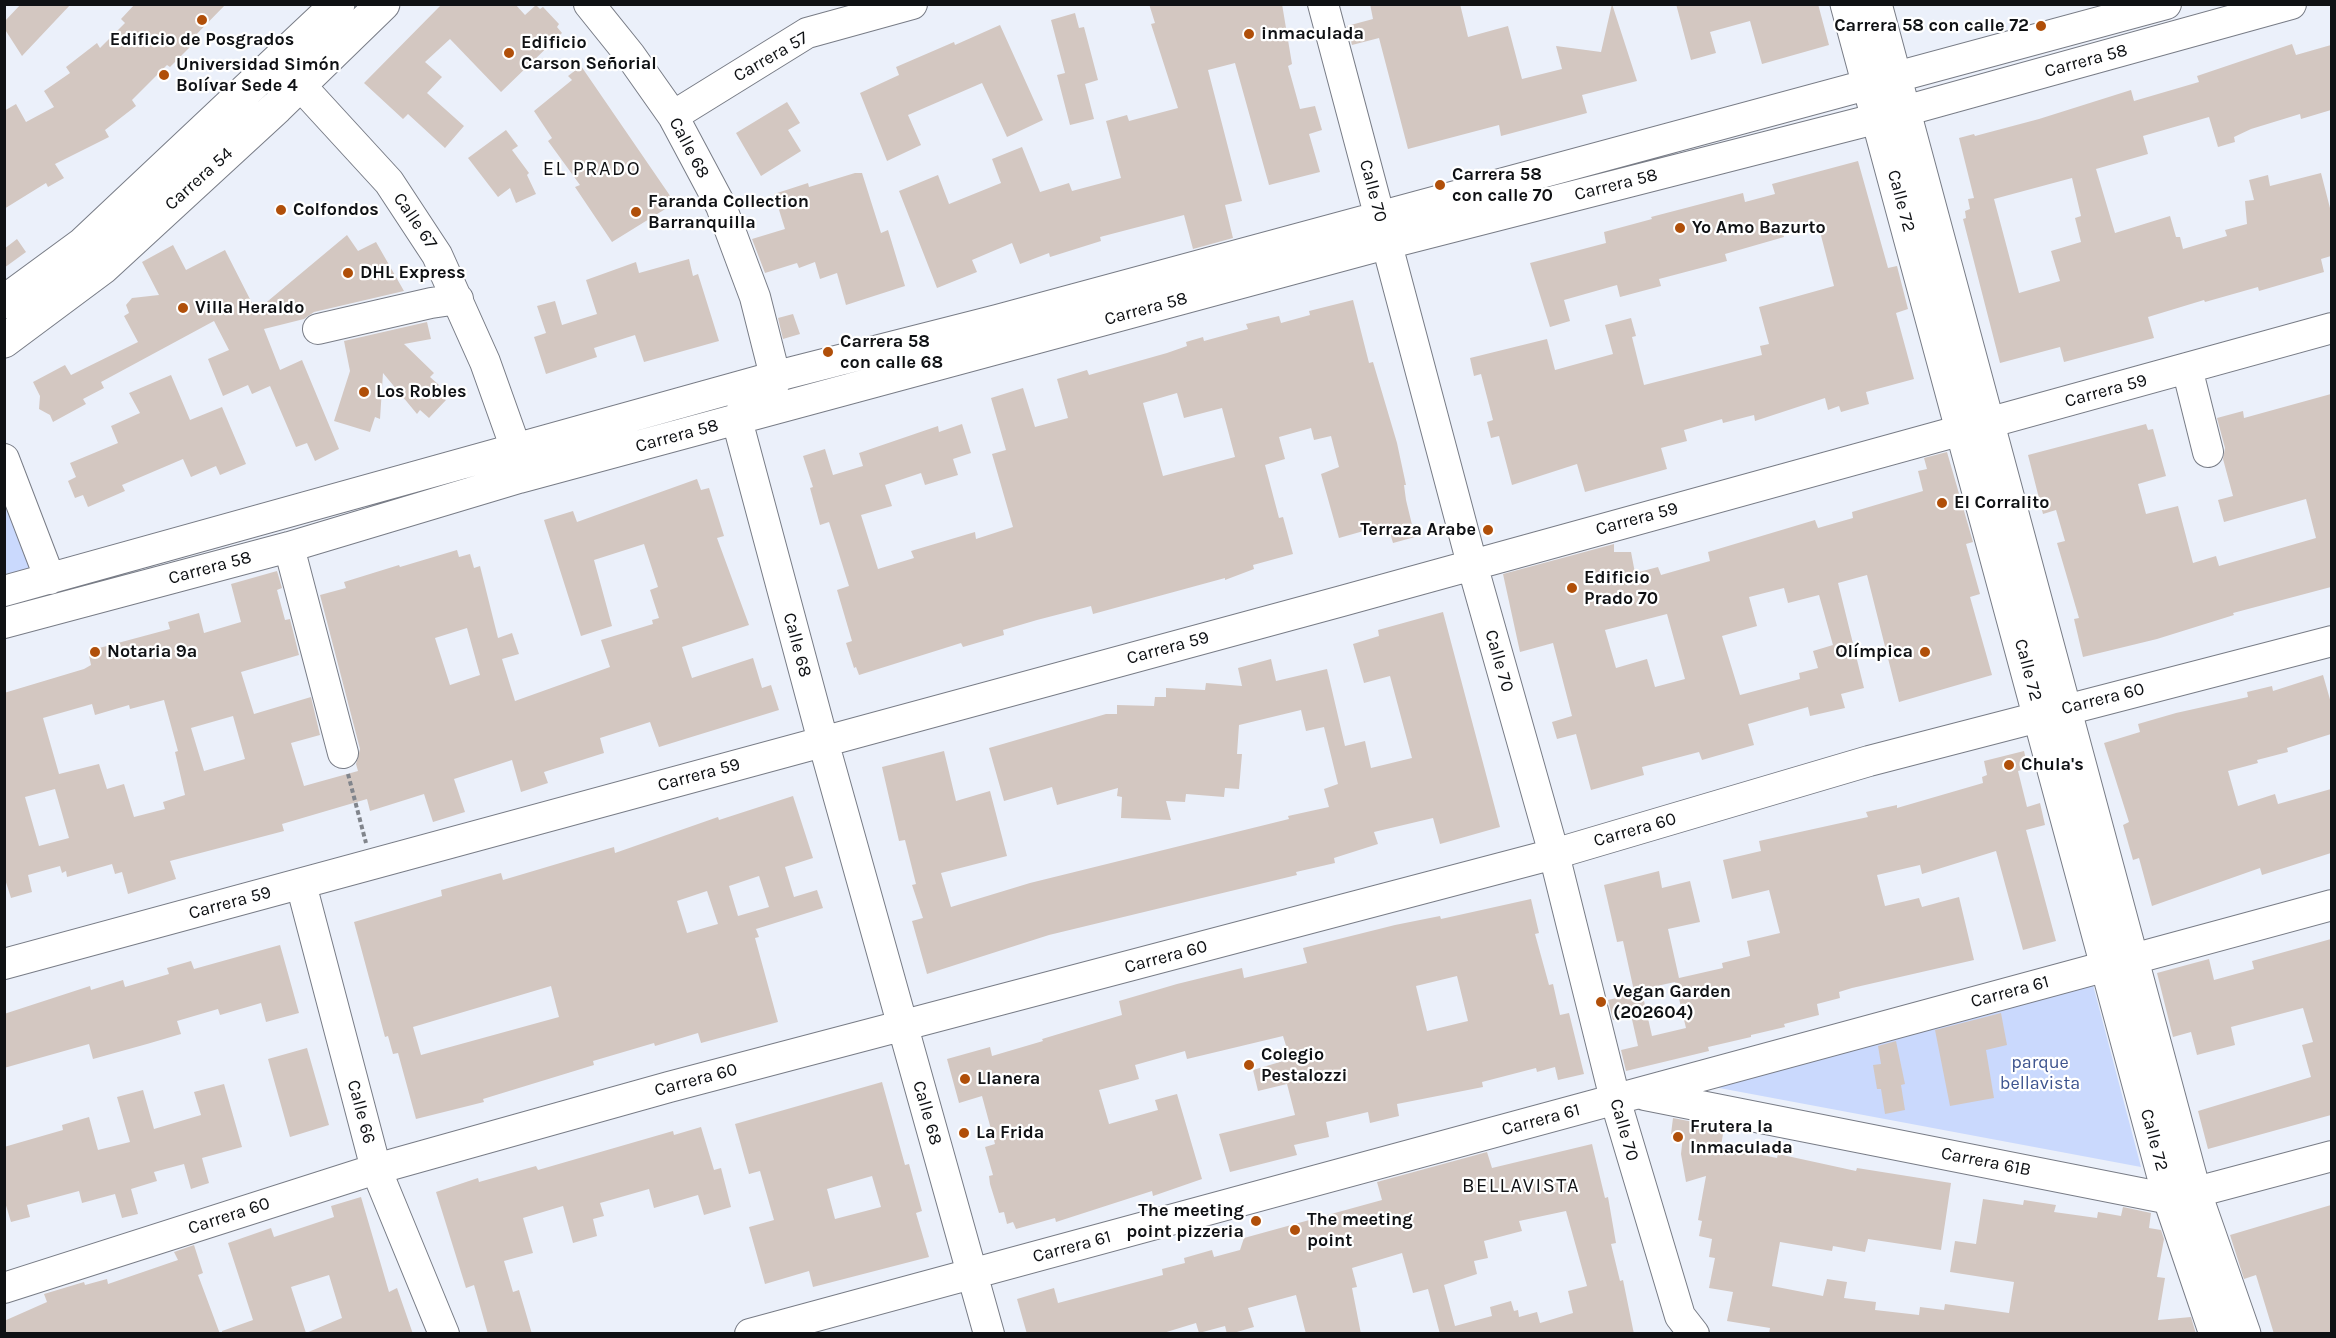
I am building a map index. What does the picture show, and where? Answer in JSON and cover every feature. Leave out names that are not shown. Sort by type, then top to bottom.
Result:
[{"type":"main road","name":"Carrera 54","points":[[4,302],[83,244],[338,4]]},
{"type":"main road","name":"Carrera 54","points":[[4,341],[102,268],[302,83],[383,4]]},
{"type":"main road","name":"Calle 72","points":[[1847,4],[1883,82]]},
{"type":"main road","name":"Calle 72","points":[[1875,4],[1883,82],[1891,115],[1977,426],[2217,1334]]},
{"type":"main road","points":[[268,70],[278,73],[286,80],[302,83],[300,62],[293,46]]},
{"type":"main road","name":"Calle 72","points":[[2182,1195],[2244,1334]]},
{"type":"street","name":"Calle 68","points":[[589,4],[630,55],[673,116],[721,206],[755,297],[777,376]]},
{"type":"street","points":[[807,33],[835,4]]},
{"type":"street","name":"Carrera 57","points":[[673,116],[807,33],[912,4]]},
{"type":"street","name":"Calle 70","points":[[1323,4],[1472,564],[1554,854],[1627,1096],[1683,1328]]},
{"type":"street","name":"Carrera 58","points":[[4,591],[524,459],[737,420],[1883,82],[2166,4]]},
{"type":"street","name":"Carrera 58","points":[[4,623],[289,547],[524,459],[777,376],[1383,230],[1891,115],[2201,16],[2291,4]]},
{"type":"street","name":"Calle 67","points":[[302,83],[389,182],[437,255],[486,362],[524,459]]},
{"type":"street","points":[[318,329],[431,303],[458,300]]},
{"type":"street","name":"Carrera 59","points":[[4,964],[2331,328]]},
{"type":"street","points":[[2187,368],[2208,452]]},
{"type":"street","points":[[737,420],[745,405],[771,389],[777,376]]},
{"type":"street","name":"Calle 68","points":[[737,420],[823,741],[989,1334]]},
{"type":"street","points":[[4,459],[52,579],[49,592],[61,608]]},
{"type":"street","points":[[289,547],[343,753]]},
{"type":"street","name":"Carrera 60","points":[[4,1288],[376,1169],[669,1087],[1554,854],[1869,761],[2331,641]]},
{"type":"street","name":"Calle 66","points":[[301,884],[376,1169],[444,1334]]},
{"type":"street","name":"Carrera 61","points":[[750,1334],[2331,905]]},
{"type":"street","name":"Carrera 61B","points":[[1627,1096],[2182,1195],[2331,1156]]},
{"type":"path","points":[[343,753],[371,863]]},
{"type":"green space","points":[[5,501],[31,569],[5,574]]},
{"type":"green space","name":"parque bellavista","points":[[2092,981],[2141,1167],[1714,1087]]},
{"type":"building","points":[[21,4],[71,4],[22,56],[4,28],[4,22]]},
{"type":"building","points":[[135,4],[226,4],[187,44],[190,47],[170,67],[167,65],[132,100],[136,106],[105,130],[109,137],[55,164],[64,178],[48,187],[46,183],[4,209],[4,111],[16,104],[26,122],[54,107],[44,91],[70,73],[66,67],[97,43],[100,48],[125,23],[121,19]]},
{"type":"building","points":[[442,4],[515,4],[525,15],[536,5],[540,9],[543,7],[559,24],[557,27],[562,33],[501,92],[450,39],[425,62],[442,77],[427,93],[464,126],[445,148],[408,114],[403,119],[364,83]]},
{"type":"building","points":[[1149,4],[1282,4],[1292,64],[1288,66],[1300,109],[1315,106],[1322,130],[1309,134],[1320,172],[1269,185],[1235,63],[1208,70],[1242,201],[1225,205],[1233,238],[1193,249],[1184,215],[1100,237],[1101,241],[1050,257],[1049,253],[1020,264],[1012,243],[972,260],[977,272],[937,288],[899,191],[938,175],[949,204],[1001,183],[992,159],[1022,147],[1040,192],[1069,183],[1072,191],[1121,178],[1106,121],[1127,115],[1129,121],[1178,108],[1151,24],[1155,23]]},
{"type":"building","points":[[1370,4],[1460,4],[1468,37],[1508,26],[1522,79],[1562,69],[1556,46],[1601,52],[1612,4],[1637,81],[1582,95],[1587,113],[1501,136],[1499,125],[1408,149],[1379,38],[1352,45],[1347,26],[1373,19]]},
{"type":"building","points":[[1676,4],[1818,4],[1829,45],[1762,64],[1750,21],[1710,32],[1716,53],[1691,60]]},
{"type":"building","points":[[1075,13],[1079,28],[1084,27],[1098,80],[1085,84],[1094,119],[1070,125],[1057,75],[1065,73],[1051,20]]},
{"type":"building","points":[[1000,25],[1043,120],[1007,137],[982,83],[908,115],[921,145],[887,161],[860,93],[899,75],[896,67]]},
{"type":"building","points":[[2292,44],[2296,55],[2331,45],[2331,110],[2301,119],[2300,114],[2251,129],[2234,137],[2235,142],[2218,147],[2209,117],[2143,136],[2148,154],[2096,169],[2115,233],[2170,216],[2176,237],[2180,237],[2183,249],[2227,236],[2225,230],[2247,224],[2245,201],[2254,200],[2249,180],[2268,175],[2270,186],[2321,173],[2331,212],[2331,256],[2321,259],[2324,272],[2259,291],[2258,287],[2205,302],[2204,300],[2148,317],[2154,338],[2064,362],[2060,347],[2000,363],[1963,219],[1966,218],[1965,211],[1970,209],[1968,199],[1974,198],[1959,138],[2039,119],[2131,90],[2134,101],[2199,82],[2197,76]],"holes":[[[2072,178],[2081,216],[2075,218],[2081,242],[2051,251],[2060,281],[2019,293],[1994,199]]]},
{"type":"building","points":[[581,66],[675,203],[612,242],[575,187],[580,185],[548,141],[552,138],[534,111],[572,80],[568,76]]},
{"type":"building","points":[[787,102],[800,123],[788,130],[801,151],[761,176],[736,133]]},
{"type":"building","points":[[506,130],[518,146],[512,150],[529,173],[527,175],[536,194],[516,203],[510,188],[498,197],[468,158]]},
{"type":"building","points":[[1858,161],[1888,268],[1897,266],[1908,309],[1896,313],[1914,379],[1866,392],[1869,404],[1841,412],[1839,406],[1828,410],[1825,398],[1755,421],[1754,415],[1723,423],[1722,419],[1684,430],[1687,441],[1661,448],[1667,469],[1585,492],[1577,464],[1512,485],[1499,436],[1491,438],[1487,422],[1493,420],[1481,374],[1474,376],[1470,358],[1547,339],[1555,370],[1613,354],[1605,325],[1631,318],[1636,336],[1632,337],[1644,385],[1762,355],[1760,346],[1769,344],[1759,307],[1834,286],[1818,224],[1783,234],[1784,237],[1725,254],[1727,261],[1659,279],[1661,286],[1620,297],[1617,285],[1564,300],[1570,321],[1550,327],[1530,263],[1606,243],[1604,232],[1652,219],[1651,217],[1743,193],[1745,202],[1775,194],[1772,184]]},
{"type":"building","points":[[862,173],[881,233],[888,230],[905,286],[846,305],[837,273],[820,279],[815,262],[799,268],[797,263],[765,273],[752,239],[785,229],[774,194],[808,183],[809,187]]},
{"type":"building","points":[[347,235],[358,251],[376,242],[404,291],[314,312],[304,319],[264,329],[280,370],[302,360],[339,449],[315,461],[307,443],[296,447],[270,386],[252,394],[248,385],[223,396],[208,359],[229,350],[214,321],[101,382],[104,388],[83,399],[86,404],[53,422],[50,415],[39,409],[40,396],[33,382],[65,365],[71,375],[138,342],[124,316],[129,313],[126,305],[132,298],[159,295],[142,262],[173,245],[186,270],[225,250],[256,311]]},
{"type":"building","points":[[17,239],[26,252],[4,268],[4,249]]},
{"type":"building","points":[[689,259],[693,276],[698,274],[719,341],[644,362],[635,335],[594,348],[597,357],[546,374],[534,337],[546,333],[537,306],[555,301],[562,325],[597,314],[586,280],[636,262],[639,273]]},
{"type":"building","points":[[1353,300],[1369,363],[1373,362],[1397,443],[1406,485],[1404,485],[1406,500],[1415,537],[1393,543],[1389,530],[1382,532],[1381,526],[1339,538],[1321,474],[1339,467],[1331,436],[1314,440],[1311,428],[1279,437],[1285,459],[1265,465],[1279,518],[1283,517],[1293,554],[1253,565],[1254,569],[1225,580],[1225,578],[1093,614],[1091,606],[1037,620],[1003,630],[1004,635],[963,647],[961,643],[859,675],[856,667],[854,668],[846,643],[852,641],[837,590],[849,586],[829,522],[820,525],[810,488],[813,487],[803,456],[825,449],[833,475],[863,466],[859,453],[938,426],[939,432],[962,424],[971,453],[953,459],[958,475],[925,485],[921,473],[885,485],[892,506],[861,515],[878,569],[914,558],[911,551],[975,532],[976,539],[1013,527],[992,454],[1006,450],[991,398],[1023,388],[1035,427],[1068,418],[1057,379],[1087,370],[1089,375],[1167,353],[1187,346],[1186,342],[1203,337],[1204,341],[1248,329],[1246,324],[1279,316],[1281,323],[1310,315],[1309,311]],"holes":[[[1177,393],[1184,418],[1222,408],[1235,457],[1163,476],[1143,403]]]},
{"type":"building","points":[[793,314],[800,334],[783,339],[778,318]]},
{"type":"building","points":[[427,322],[431,339],[404,344],[434,373],[430,377],[439,385],[435,390],[446,400],[429,418],[420,410],[417,414],[383,373],[380,419],[375,417],[370,432],[334,421],[350,371],[344,341]]},
{"type":"building","points":[[171,375],[190,420],[222,407],[246,464],[220,475],[216,466],[191,477],[183,459],[122,485],[125,491],[88,507],[83,495],[75,498],[68,481],[76,477],[70,463],[118,443],[111,426],[140,413],[129,393]]},
{"type":"building","points":[[2331,394],[2331,587],[2233,613],[2234,615],[2157,639],[2083,657],[2074,619],[2079,618],[2057,543],[2065,541],[2056,510],[2043,514],[2028,455],[2146,424],[2148,430],[2153,429],[2166,476],[2138,484],[2146,514],[2178,506],[2193,563],[2216,556],[2219,566],[2316,538],[2306,499],[2224,522],[2218,500],[2233,496],[2223,459],[2225,448],[2217,418],[2243,411],[2244,418]]},
{"type":"building","points":[[1947,452],[1973,542],[1966,544],[1980,594],[1970,597],[1992,675],[1899,702],[1867,575],[1838,583],[1864,688],[1841,694],[1845,708],[1810,716],[1808,707],[1748,724],[1754,745],[1702,760],[1699,752],[1642,767],[1644,775],[1591,790],[1576,734],[1557,739],[1552,722],[1572,716],[1553,643],[1520,652],[1503,574],[1614,544],[1614,552],[1631,552],[1635,573],[1658,567],[1661,575],[1710,561],[1708,552],[1815,520],[1818,528],[1853,518],[1852,512],[1923,491],[1918,471],[1927,469],[1924,458]],"holes":[[[1784,588],[1788,603],[1819,595],[1833,645],[1813,651],[1818,668],[1799,673],[1800,679],[1740,695],[1722,636],[1757,626],[1749,597]],[[1667,614],[1685,679],[1655,687],[1647,659],[1616,668],[1605,630]]]},
{"type":"building","points":[[697,479],[701,490],[709,488],[724,536],[717,538],[749,625],[682,647],[692,678],[753,658],[762,688],[771,685],[779,710],[659,747],[650,722],[600,738],[604,753],[544,772],[548,783],[521,792],[512,760],[454,779],[465,812],[433,822],[424,794],[370,811],[367,799],[282,824],[284,831],[170,861],[176,879],[128,894],[122,872],[115,874],[112,864],[67,877],[66,871],[62,873],[60,866],[28,875],[32,892],[11,898],[4,876],[4,693],[84,669],[91,665],[88,651],[170,629],[168,622],[199,613],[204,633],[241,622],[231,584],[277,571],[282,588],[277,590],[285,620],[290,619],[299,655],[241,672],[254,714],[311,697],[320,735],[291,743],[304,786],[358,771],[356,764],[360,749],[320,595],[346,588],[344,582],[399,565],[400,567],[457,550],[459,557],[470,554],[474,568],[480,566],[498,638],[512,633],[519,654],[502,659],[515,701],[610,667],[601,640],[653,624],[652,620],[659,618],[650,590],[658,587],[644,544],[594,560],[612,626],[581,636],[544,520],[573,511],[577,522]],"holes":[[[467,628],[480,675],[450,685],[435,638]],[[164,700],[178,751],[175,752],[185,795],[163,802],[165,809],[134,817],[124,784],[107,789],[99,764],[59,774],[43,718],[92,704],[95,715],[129,705],[130,709]],[[233,716],[245,759],[204,771],[191,728]],[[55,789],[69,838],[39,846],[25,797]]]},
{"type":"building","points":[[1443,612],[1500,827],[1440,844],[1433,818],[1374,832],[1378,844],[1334,858],[1335,863],[1296,872],[1297,875],[1049,935],[927,974],[912,921],[923,918],[912,885],[916,884],[905,840],[899,841],[882,767],[944,751],[956,801],[990,791],[1007,856],[941,873],[951,907],[1030,883],[1289,819],[1288,816],[1329,807],[1324,789],[1338,784],[1324,727],[1306,731],[1301,710],[1239,725],[1237,754],[1242,754],[1239,789],[1225,788],[1224,797],[1186,794],[1185,802],[1166,801],[1171,820],[1121,818],[1122,797],[1117,796],[1118,788],[1057,805],[1052,787],[1004,801],[989,748],[1106,714],[1117,714],[1117,705],[1154,706],[1155,697],[1166,697],[1166,688],[1205,690],[1206,683],[1242,686],[1238,668],[1271,659],[1276,681],[1327,669],[1345,746],[1365,741],[1371,768],[1412,758],[1390,676],[1364,683],[1353,644],[1379,636],[1378,630]]},
{"type":"building","points":[[2323,675],[2331,703],[2331,734],[2287,748],[2288,752],[2257,760],[2258,763],[2228,771],[2238,806],[2275,794],[2278,804],[2331,789],[2331,853],[2262,875],[2260,868],[2152,906],[2139,858],[2133,860],[2123,825],[2129,822],[2104,743],[2140,732],[2138,724],[2248,697],[2247,692],[2272,686],[2273,691]]},
{"type":"building","points":[[2024,751],[2028,768],[2018,771],[2027,807],[2040,803],[2045,825],[2026,830],[2056,941],[2023,950],[1996,851],[1922,874],[1920,865],[1877,875],[1885,906],[1919,898],[1922,907],[1959,897],[1974,960],[1839,992],[1840,998],[1817,1004],[1819,1015],[1784,1024],[1785,1027],[1751,1035],[1751,1037],[1708,1047],[1709,1051],[1626,1071],[1621,1050],[1638,1046],[1631,1015],[1613,1020],[1608,1000],[1642,992],[1652,1036],[1686,1028],[1675,982],[1634,991],[1623,941],[1617,942],[1604,885],[1659,871],[1662,888],[1690,881],[1700,922],[1668,929],[1679,978],[1723,968],[1722,963],[1750,956],[1747,941],[1780,933],[1769,890],[1732,899],[1723,860],[1761,851],[1759,841],[1868,817],[1866,812],[1897,805],[1897,808],[1983,783],[1982,777],[1987,775],[1984,761]]},
{"type":"building","points":[[793,796],[813,858],[785,867],[794,897],[817,890],[823,908],[756,929],[759,937],[755,938],[778,1022],[701,1043],[698,1033],[655,1046],[654,1043],[593,1061],[594,1065],[483,1099],[484,1102],[416,1119],[398,1053],[393,1054],[388,1036],[385,1037],[354,922],[442,896],[441,890],[501,873],[503,880],[614,847],[615,853],[718,817],[719,820]],"holes":[[[759,876],[769,907],[738,916],[729,886]],[[707,891],[718,924],[687,933],[677,901]],[[551,986],[559,1017],[421,1055],[413,1027]]]},
{"type":"building","points":[[1531,899],[1539,933],[1535,934],[1549,985],[1553,984],[1560,1015],[1569,1013],[1584,1074],[1558,1080],[1555,1067],[1537,1072],[1536,1068],[1482,1082],[1483,1087],[1397,1104],[1399,1116],[1370,1123],[1368,1112],[1326,1122],[1329,1137],[1294,1145],[1297,1155],[1230,1172],[1219,1134],[1295,1115],[1287,1084],[1258,1091],[1253,1070],[1290,1059],[1283,1036],[1187,1059],[1185,1051],[1135,1065],[1139,1079],[1099,1090],[1109,1124],[1158,1110],[1155,1100],[1177,1094],[1202,1179],[1153,1196],[1152,1191],[1056,1222],[1055,1218],[1016,1229],[1013,1222],[1007,1224],[1004,1212],[999,1213],[990,1184],[989,1176],[993,1175],[985,1147],[995,1144],[982,1096],[959,1103],[947,1059],[990,1047],[992,1056],[1043,1041],[1042,1039],[1122,1015],[1119,1001],[1177,984],[1242,968],[1244,978],[1307,963],[1303,948],[1395,925],[1440,916],[1441,919]],"holes":[[[1457,976],[1468,1021],[1427,1031],[1416,986]]]},
{"type":"building","points":[[2331,939],[2331,1115],[2208,1149],[2198,1111],[2311,1077],[2302,1045],[2313,1042],[2303,1008],[2231,1027],[2235,1045],[2197,1055],[2191,1032],[2173,1037],[2157,973],[2209,959],[2214,980],[2254,969],[2252,961]]},
{"type":"building","points":[[280,945],[299,1013],[266,1022],[261,1003],[220,1015],[218,1009],[177,1021],[181,1034],[93,1059],[89,1044],[4,1068],[4,1014],[90,986],[91,990],[123,980],[125,987],[169,974],[167,968],[191,961],[194,969]]},
{"type":"building","points":[[2001,1013],[2007,1045],[1986,1050],[1994,1098],[1950,1106],[1935,1030]]},
{"type":"building","points":[[1896,1041],[1905,1084],[1901,1085],[1905,1110],[1885,1114],[1881,1089],[1877,1089],[1873,1065],[1881,1064],[1878,1046]]},
{"type":"building","points":[[307,1048],[329,1125],[290,1137],[268,1059]]},
{"type":"building","points":[[882,1082],[905,1165],[909,1164],[922,1211],[916,1213],[929,1257],[813,1287],[809,1271],[765,1284],[749,1227],[774,1220],[760,1171],[749,1174],[735,1124]],"holes":[[[872,1176],[881,1207],[835,1219],[827,1189]]]},
{"type":"building","points":[[224,1084],[242,1147],[202,1158],[209,1183],[191,1189],[184,1164],[154,1172],[157,1181],[131,1189],[138,1214],[122,1218],[115,1194],[82,1203],[79,1191],[27,1205],[30,1217],[11,1222],[4,1199],[4,1147],[63,1130],[62,1125],[89,1117],[98,1150],[130,1142],[117,1097],[143,1090],[154,1129],[201,1115],[194,1092]]},
{"type":"building","points":[[1673,1118],[1724,1128],[1721,1146],[1728,1148],[1777,1158],[1778,1154],[1856,1171],[1857,1168],[1951,1183],[1941,1250],[1868,1239],[1865,1252],[1833,1246],[1832,1251],[1780,1242],[1772,1286],[1823,1296],[1827,1279],[1847,1282],[1844,1298],[1876,1302],[1875,1310],[1919,1315],[1920,1307],[1944,1310],[1945,1304],[2009,1313],[2014,1282],[1950,1272],[1955,1241],[1976,1244],[1983,1199],[2023,1205],[2024,1200],[2056,1205],[2054,1212],[2097,1218],[2098,1212],[2121,1216],[2123,1207],[2151,1213],[2149,1228],[2161,1230],[2164,1239],[2157,1277],[2165,1278],[2158,1320],[2191,1317],[2196,1334],[1769,1334],[1770,1328],[1727,1321],[1733,1292],[1709,1288],[1715,1258],[1709,1257],[1712,1239],[1699,1236],[1702,1221],[1698,1220],[1706,1176],[1686,1182],[1681,1154],[1683,1136],[1671,1134]]},
{"type":"building","points":[[701,1127],[714,1170],[721,1168],[731,1207],[704,1215],[698,1195],[654,1208],[649,1189],[600,1203],[604,1216],[593,1219],[597,1236],[573,1243],[563,1206],[523,1218],[533,1253],[504,1261],[513,1292],[519,1290],[532,1334],[488,1334],[474,1285],[466,1288],[436,1192],[478,1178],[479,1182],[536,1166],[538,1170],[673,1131],[674,1135]]},
{"type":"building","points":[[1592,1144],[1605,1198],[1608,1197],[1616,1243],[1611,1244],[1620,1281],[1623,1280],[1634,1334],[1440,1334],[1428,1289],[1413,1293],[1402,1253],[1352,1268],[1357,1287],[1352,1288],[1361,1334],[1306,1334],[1296,1295],[1248,1308],[1254,1327],[1230,1334],[1227,1334],[1225,1326],[1199,1333],[1196,1323],[1160,1334],[1027,1334],[1017,1299],[1054,1288],[1058,1303],[1163,1275],[1162,1269],[1185,1263],[1184,1258],[1212,1250],[1214,1257],[1240,1250],[1244,1238],[1382,1200],[1377,1182],[1487,1152],[1492,1168]],"holes":[[[1566,1211],[1587,1286],[1568,1291],[1573,1313],[1540,1323],[1537,1312],[1519,1317],[1518,1310],[1514,1311],[1511,1301],[1490,1307],[1492,1316],[1455,1326],[1444,1285],[1477,1274],[1474,1261],[1488,1258],[1484,1241],[1522,1231],[1519,1221]]]},
{"type":"building","points":[[361,1197],[389,1292],[397,1288],[413,1334],[222,1334],[222,1331],[253,1320],[228,1243],[271,1228],[274,1237],[334,1217],[331,1206]],"holes":[[[329,1275],[342,1318],[306,1333],[291,1287]]]},
{"type":"building","points":[[2331,1205],[2331,1334],[2274,1334],[2256,1275],[2244,1279],[2230,1235]]},
{"type":"building","points":[[194,1245],[203,1273],[198,1275],[220,1334],[4,1334],[4,1321],[47,1302],[44,1294],[84,1282],[85,1285],[107,1279],[108,1284],[178,1260],[174,1252]]},
{"type":"place","name":"Edificio de Posgrados","points":[[202,20]]},
{"type":"place","name":"Carrera 58 con calle 72","points":[[2041,26]]},
{"type":"place","name":"inmaculada","points":[[1249,34]]},
{"type":"place","name":"Edificio Carson Señorial","points":[[509,53]]},
{"type":"place","name":"Universidad Simón Bolívar Sede 4","points":[[164,75]]},
{"type":"place","name":"Carrera 58 con calle 70","points":[[1440,185]]},
{"type":"place","name":"Colfondos","points":[[281,210]]},
{"type":"place","name":"Faranda Collection Barranquilla","points":[[636,212]]},
{"type":"place","name":"Yo Amo Bazurto","points":[[1680,228]]},
{"type":"place","name":"DHL Express","points":[[348,273]]},
{"type":"place","name":"Villa Heraldo","points":[[183,308]]},
{"type":"place","name":"Carrera 58 con calle 68","points":[[828,352]]},
{"type":"place","name":"Los Robles","points":[[364,392]]},
{"type":"place","name":"El Corralito","points":[[1942,503]]},
{"type":"place","name":"Terraza Arabe","points":[[1488,530]]},
{"type":"place","name":"Edificio Prado 70","points":[[1572,588]]},
{"type":"place","name":"Notaria 9a","points":[[95,652]]},
{"type":"place","name":"Olímpica","points":[[1925,652]]},
{"type":"place","name":"Chula's","points":[[2009,765]]},
{"type":"place","name":"Vegan Garden (202604)","points":[[1601,1002]]},
{"type":"place","name":"Colegio Pestalozzi","points":[[1249,1065]]},
{"type":"place","name":"Llanera","points":[[965,1079]]},
{"type":"place","name":"La Frida","points":[[964,1133]]},
{"type":"place","name":"Frutera la Inmaculada","points":[[1678,1137]]},
{"type":"place","name":"The meeting point pizzeria","points":[[1256,1221]]},
{"type":"place","name":"The meeting point","points":[[1295,1230]]},
{"type":"district","name":"EL PRADO","points":[[592,169]]},
{"type":"district","name":"BELLAVISTA","points":[[1521,1186]]}]
